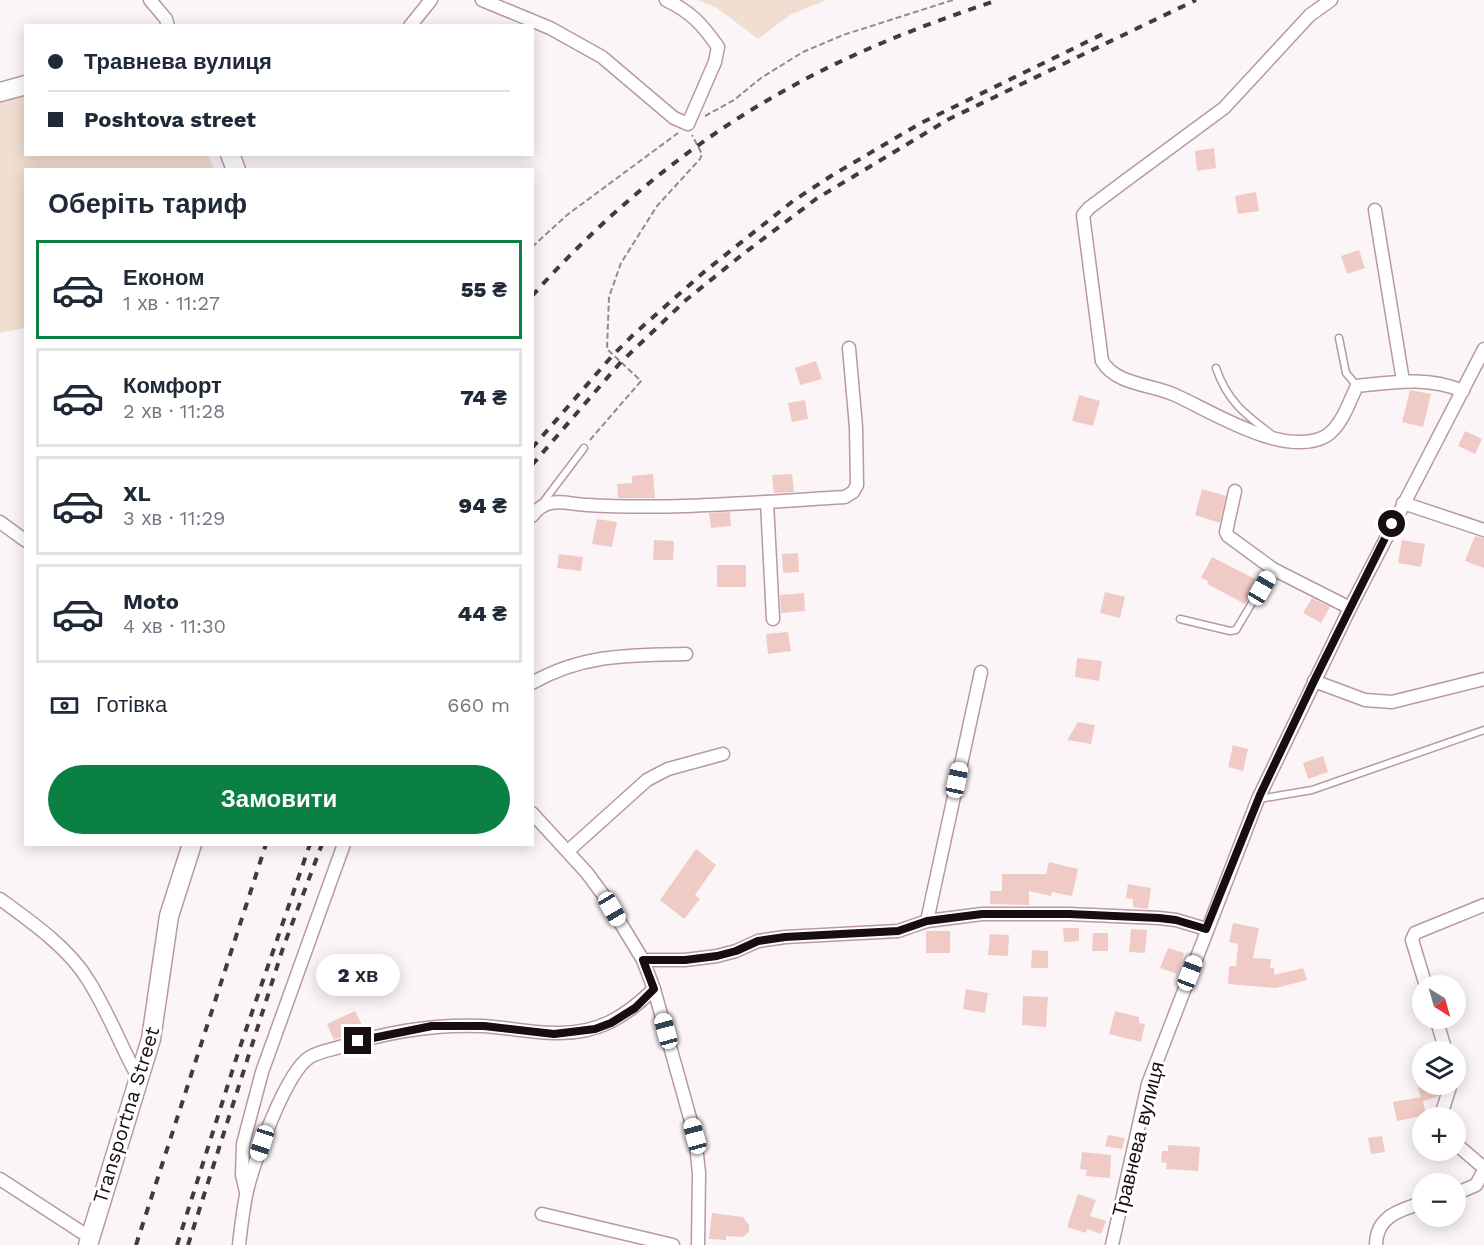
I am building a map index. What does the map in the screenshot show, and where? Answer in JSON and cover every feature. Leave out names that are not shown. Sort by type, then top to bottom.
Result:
[{"type":"street","points":[[150,0],[167,24]]},
{"type":"street","points":[[412,24],[431,0]]},
{"type":"street","points":[[482,0],[550,28],[602,57],[684,128],[716,62],[718,46],[686,9],[666,0]]},
{"type":"street","points":[[1331,0],[1310,15],[1224,108],[1089,208],[1083,215],[1102,361],[1106,368],[1121,378],[1175,394],[1217,417],[1256,433],[1301,442],[1326,436],[1336,426],[1357,386],[1403,381],[1438,383],[1463,391]]},
{"type":"street","points":[[0,92],[24,86]]},
{"type":"street","points":[[1375,210],[1403,381]]},
{"type":"street","points":[[534,514],[546,503],[555,501],[633,508],[845,497],[855,489],[856,427],[849,348]]},
{"type":"street","name":"Травнева вулиця","points":[[1112,1245],[1148,1084],[1258,799],[1350,608],[1484,349]]},
{"type":"street","points":[[1235,491],[1226,532],[1228,536],[1273,569],[1350,608]]},
{"type":"street","points":[[767,502],[773,619]]},
{"type":"street","points":[[1403,503],[1484,530]]},
{"type":"street","points":[[0,522],[24,540]]},
{"type":"street","points":[[534,681],[555,670],[619,655],[686,654]]},
{"type":"street","points":[[927,921],[981,672]]},
{"type":"street","points":[[1314,681],[1365,700],[1392,702],[1484,679]]},
{"type":"street","points":[[568,851],[647,780],[668,769],[723,754]]},
{"type":"street","points":[[534,815],[568,851],[604,896],[643,960],[654,989],[695,1136],[699,1173],[698,1245]]},
{"type":"street","name":"Transportna Street","points":[[88,1241],[151,1039],[169,916],[191,846]]},
{"type":"street","points":[[246,1194],[242,1175],[243,1144],[262,1072],[343,846]]},
{"type":"street","points":[[0,899],[29,920],[76,964],[88,979],[139,1079]]},
{"type":"street","points":[[1423,975],[1412,940],[1415,933],[1484,905]]},
{"type":"street","points":[[643,960],[685,960],[717,956],[736,951],[758,941],[785,937],[898,931],[927,921],[982,914],[1069,914],[1159,918],[1176,920],[1206,929]]},
{"type":"street","points":[[239,1245],[246,1194],[262,1143],[297,1070],[309,1058],[349,1044],[432,1026],[484,1026],[554,1034],[595,1029],[611,1023],[635,1008],[654,989]]},
{"type":"street","points":[[1466,1153],[1484,1169],[1476,1185],[1466,1189]]},
{"type":"street","points":[[1,1181],[88,1241]]},
{"type":"street","points":[[1376,1245],[1378,1232],[1388,1217],[1412,1206]]},
{"type":"street","points":[[542,1214],[673,1245]]},
{"type":"lane","points":[[1339,338],[1346,374],[1357,386]]},
{"type":"lane","points":[[1216,368],[1228,397],[1278,439]]},
{"type":"lane","points":[[534,514],[584,448]]},
{"type":"lane","points":[[1180,619],[1230,631],[1236,630],[1273,569]]},
{"type":"lane","points":[[1258,799],[1312,790],[1484,730]]},
{"type":"path","points":[[534,245],[567,215],[684,128],[734,100],[761,78],[803,52],[843,34],[953,0]]},
{"type":"path","points":[[584,448],[641,381],[607,350],[609,297],[621,263],[657,206],[700,159],[702,154],[684,128]]},
{"type":"shaded area","points":[[697,0],[826,0],[790,15],[758,39],[717,8]]},
{"type":"shaded area","points":[[24,96],[24,156],[208,156],[214,168],[24,168],[24,328],[0,333],[0,102]]},
{"type":"building","points":[[1214,148],[1216,168],[1197,171],[1195,151]]},
{"type":"building","points":[[1256,192],[1259,211],[1238,214],[1235,196]]},
{"type":"building","points":[[1359,250],[1365,268],[1347,274],[1341,256]]},
{"type":"building","points":[[816,361],[822,379],[800,385],[795,368]]},
{"type":"building","points":[[1410,390],[1431,394],[1423,427],[1402,422]]},
{"type":"building","points":[[1079,395],[1100,401],[1093,426],[1072,421]]},
{"type":"building","points":[[805,400],[808,419],[792,422],[788,403]]},
{"type":"building","points":[[1465,431],[1482,439],[1475,454],[1458,446]]},
{"type":"building","points":[[653,474],[655,498],[618,498],[617,484],[632,483],[632,476]]},
{"type":"building","points":[[792,474],[794,492],[774,493],[772,475]]},
{"type":"building","points":[[1202,489],[1226,496],[1220,523],[1195,515]]},
{"type":"building","points":[[730,512],[731,526],[711,528],[709,513]]},
{"type":"building","points":[[597,519],[617,522],[612,547],[592,544]]},
{"type":"building","points":[[1475,536],[1484,538],[1484,568],[1465,561]]},
{"type":"building","points":[[654,540],[674,541],[673,560],[653,560]]},
{"type":"building","points":[[1402,540],[1425,544],[1421,567],[1398,563]]},
{"type":"building","points":[[798,553],[799,572],[783,573],[782,554]]},
{"type":"building","points":[[559,554],[583,557],[581,571],[557,568]]},
{"type":"building","points":[[1212,557],[1259,581],[1245,604],[1207,584],[1208,581],[1201,578]]},
{"type":"building","points":[[717,565],[746,565],[746,587],[717,587]]},
{"type":"building","points":[[1105,592],[1125,597],[1120,618],[1100,613]]},
{"type":"building","points":[[804,593],[805,611],[781,613],[780,595]]},
{"type":"building","points":[[1312,598],[1330,607],[1321,623],[1303,613]]},
{"type":"building","points":[[788,632],[791,651],[768,654],[766,634]]},
{"type":"building","points":[[1077,658],[1102,661],[1099,681],[1075,677]]},
{"type":"building","points":[[1078,722],[1095,725],[1091,744],[1067,740]]},
{"type":"building","points":[[1233,745],[1248,749],[1243,771],[1228,767]]},
{"type":"building","points":[[1323,756],[1328,772],[1308,779],[1303,763]]},
{"type":"building","points":[[696,849],[716,865],[695,895],[700,899],[684,919],[660,900]]},
{"type":"building","points":[[1049,862],[1078,869],[1072,896],[1052,892],[1051,896],[1029,891],[1029,905],[990,904],[990,891],[1002,891],[1002,874],[1046,874]]},
{"type":"building","points":[[1128,884],[1151,888],[1148,909],[1133,907],[1133,899],[1126,898]]},
{"type":"building","points":[[1233,923],[1259,928],[1253,958],[1271,959],[1270,968],[1274,968],[1274,975],[1303,968],[1307,980],[1276,988],[1228,984],[1229,966],[1236,966],[1238,944],[1229,942]]},
{"type":"building","points":[[1063,928],[1079,928],[1079,941],[1064,942]]},
{"type":"building","points":[[1131,929],[1147,930],[1145,953],[1129,952]]},
{"type":"building","points":[[926,931],[950,931],[950,953],[926,953]]},
{"type":"building","points":[[1093,933],[1108,933],[1108,951],[1092,951]]},
{"type":"building","points":[[990,934],[1009,935],[1008,956],[988,955]]},
{"type":"building","points":[[1168,948],[1184,953],[1177,974],[1160,968]]},
{"type":"building","points":[[1032,950],[1048,951],[1048,968],[1031,968]]},
{"type":"building","points":[[966,989],[988,993],[985,1013],[963,1009]]},
{"type":"building","points":[[1023,996],[1048,997],[1046,1027],[1022,1025]]},
{"type":"building","points":[[355,1011],[364,1029],[334,1040],[327,1024]]},
{"type":"building","points":[[1115,1011],[1139,1017],[1139,1023],[1145,1024],[1141,1042],[1109,1034]]},
{"type":"building","points":[[1420,1095],[1439,1096],[1423,1101],[1424,1107],[1412,1107],[1412,1118],[1397,1121],[1393,1102],[1421,1097]]},
{"type":"building","points":[[1108,1135],[1125,1138],[1122,1149],[1105,1146]]},
{"type":"building","points":[[1382,1136],[1385,1152],[1371,1154],[1368,1138]]},
{"type":"building","points":[[1168,1145],[1200,1147],[1198,1171],[1166,1169],[1167,1163],[1161,1162],[1162,1151],[1168,1151]]},
{"type":"building","points":[[1082,1152],[1111,1155],[1110,1178],[1086,1176],[1087,1170],[1080,1169]]},
{"type":"building","points":[[1078,1194],[1096,1200],[1090,1216],[1106,1221],[1101,1234],[1087,1229],[1086,1233],[1067,1227]]},
{"type":"building","points":[[712,1213],[743,1217],[749,1225],[749,1232],[743,1237],[726,1236],[726,1240],[709,1239]]},
{"type":"railway","points":[[534,294],[589,236],[620,208],[684,155],[718,131],[789,88],[865,50],[998,0]]},
{"type":"railway","points":[[534,463],[620,363],[686,300],[816,199],[949,119],[1196,0]]},
{"type":"railway","points":[[534,446],[634,334],[704,272],[793,201],[921,123],[1105,33]]},
{"type":"railway","points":[[136,1245],[265,846]]},
{"type":"railway","points":[[177,1245],[238,1053],[309,846]]},
{"type":"railway","points":[[188,1245],[283,948],[321,846]]},
{"type":"route","points":[[358,1041],[432,1026],[484,1026],[554,1034],[595,1029],[611,1023],[635,1008],[654,989],[643,960],[685,960],[717,956],[736,951],[758,941],[785,937],[898,931],[927,921],[982,914],[1069,914],[1159,918],[1176,920],[1206,929],[1260,795],[1392,524]]}]
